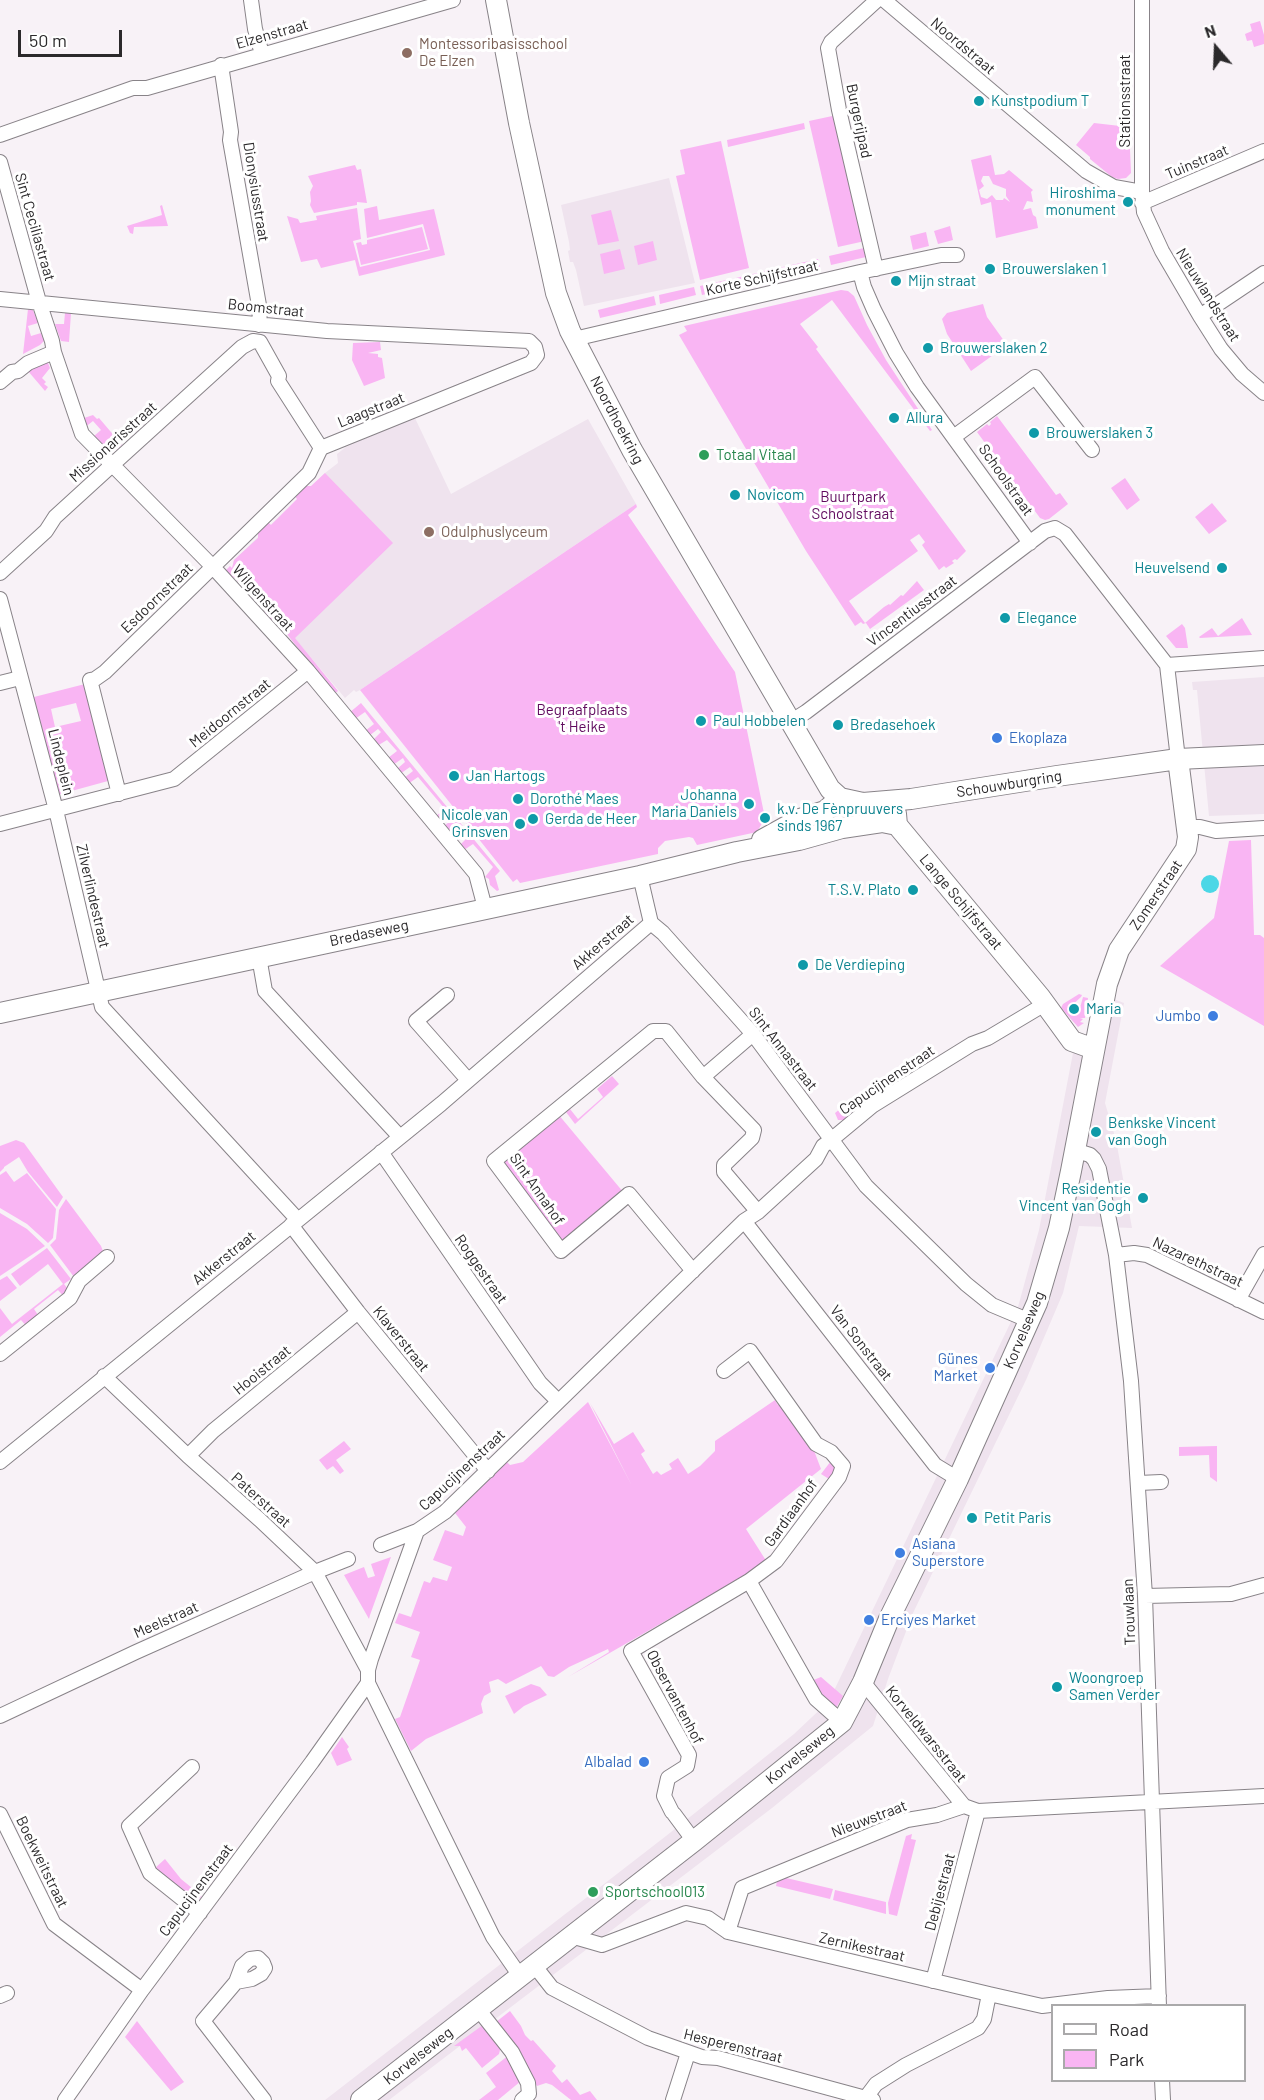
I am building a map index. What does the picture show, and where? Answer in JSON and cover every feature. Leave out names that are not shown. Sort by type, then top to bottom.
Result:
[{"type":"street","points":[[251,0],[255,29],[262,54]]},
{"type":"street","name":"Elzenstraat","points":[[0,135],[133,88],[147,88],[453,0]]},
{"type":"street","name":"Noordhoekring","points":[[496,0],[519,123],[556,293],[574,339],[632,450],[830,789],[840,798]]},
{"type":"street","name":"Burgerijpad","points":[[876,269],[842,122],[828,48],[831,42],[877,0]]},
{"type":"street","name":"Noordstraat","points":[[884,0],[1086,171],[1114,187],[1142,198]]},
{"type":"street","name":"Stationsstraat","points":[[1142,0],[1142,198]]},
{"type":"street","name":"Dionysiusstraat","points":[[221,65],[231,132],[230,140],[260,311],[259,325]]},
{"type":"street","name":"Tuinstraat","points":[[1142,198],[1264,151]]},
{"type":"street","name":"Sint Ceciliastraat","points":[[0,162],[39,302]]},
{"type":"street","name":"Nieuwlandstraat","points":[[1142,198],[1147,221],[1200,316],[1221,349],[1242,374],[1264,393]]},
{"type":"street","name":"Korte Schijfstraat","points":[[574,339],[860,272],[941,255],[957,255]]},
{"type":"street","name":"Schoolstraat","points":[[860,272],[874,310],[917,387],[955,436],[1030,543]]},
{"type":"street","points":[[1200,316],[1264,273]]},
{"type":"street","name":"Boomstraat","points":[[0,299],[327,331],[529,341]]},
{"type":"street","name":"Wilgenstraat","points":[[39,302],[81,434],[213,567],[308,671],[476,874],[485,908]]},
{"type":"street","name":"Missionarisstraat","points":[[0,573],[112,465],[242,347],[253,340],[260,342],[265,349],[264,352],[279,376],[278,381],[321,448]]},
{"type":"street","name":"Laagstraat","points":[[321,448],[531,363],[536,358],[537,352],[529,341]]},
{"type":"street","points":[[0,382],[28,363],[54,352]]},
{"type":"street","points":[[955,436],[1035,377],[1092,450]]},
{"type":"street","name":"Esdoornstraat","points":[[119,794],[90,680],[105,672],[309,473],[321,448]]},
{"type":"street","name":"Vincentiusstraat","points":[[790,722],[1045,531],[1055,528],[1065,534],[1167,665]]},
{"type":"street","name":"Lindeplein","points":[[0,599],[56,810],[172,780]]},
{"type":"street","points":[[1264,658],[1167,665],[1187,832],[1200,827],[1216,831],[1264,828]]},
{"type":"street","name":"Meidoornstraat","points":[[172,780],[308,671]]},
{"type":"street","points":[[0,683],[20,678]]},
{"type":"street","name":"Schouwburgring","points":[[840,798],[863,803],[911,800],[1178,759],[1264,755]]},
{"type":"street","name":"Bredaseweg","points":[[737,852],[800,819],[825,812],[840,798]]},
{"type":"street","points":[[789,841],[867,823],[882,822],[897,825],[895,817],[897,812],[911,800]]},
{"type":"street","points":[[0,824],[56,810]]},
{"type":"street","name":"Zilverlindestraat","points":[[56,810],[98,991]]},
{"type":"street","points":[[789,841],[815,825],[825,812]]},
{"type":"street","name":"Lange Schijfstraat","points":[[897,825],[1045,1004],[1072,1041],[1094,1049]]},
{"type":"street","name":"Zomerstraat","points":[[1094,1049],[1107,984],[1119,950],[1178,864],[1186,849],[1187,832]]},
{"type":"street","name":"Bredaseweg","points":[[0,1012],[640,876],[789,841]]},
{"type":"street","points":[[640,876],[651,923]]},
{"type":"street","name":"Sint Annastraat","points":[[651,923],[663,933],[753,1034],[866,1186],[966,1284],[992,1305],[1030,1321]]},
{"type":"street","name":"Akkerstraat","points":[[0,1462],[400,1137],[651,923]]},
{"type":"street","points":[[259,957],[265,991],[400,1137]]},
{"type":"street","name":"Klaverstraat","points":[[98,991],[102,1007],[295,1223],[358,1312],[488,1471]]},
{"type":"street","points":[[447,995],[416,1021],[468,1080]]},
{"type":"street","name":"Capucijnenstraat","points":[[65,2100],[142,1990],[312,1762],[368,1677],[417,1531],[445,1512],[744,1221],[759,1212],[816,1159],[823,1146],[872,1106],[972,1044],[988,1038],[1045,1004]]},
{"type":"street","name":"Sint Annahof","points":[[693,1271],[629,1194],[561,1251],[494,1161],[653,1031],[666,1031],[703,1077],[754,1130],[752,1138],[724,1165],[724,1172],[759,1212]]},
{"type":"street","points":[[703,1077],[753,1034]]},
{"type":"street","name":"Korvelseweg","points":[[361,2100],[694,1841],[842,1722],[863,1682],[889,1619],[958,1479],[1030,1321],[1043,1287],[1059,1228],[1094,1049]]},
{"type":"street","name":"Trouwlaan","points":[[1074,1150],[1090,1155],[1099,1169],[1116,1255],[1131,1381],[1145,1596],[1159,2001]]},
{"type":"street","name":"Roggestraat","points":[[381,1152],[540,1383],[558,1401]]},
{"type":"street","name":"Van Sonstraat","points":[[744,1221],[935,1465],[958,1479]]},
{"type":"street","name":"Nazarethstraat","points":[[1116,1255],[1134,1253],[1148,1255],[1264,1312]]},
{"type":"street","points":[[1238,1300],[1264,1254]]},
{"type":"street","points":[[0,1354],[70,1298],[77,1283],[106,1257]]},
{"type":"street","name":"Hooistraat","points":[[188,1456],[213,1431],[358,1312]]},
{"type":"street","name":"Gardiaanhof","points":[[724,1371],[750,1350],[816,1444],[831,1452],[843,1466],[839,1477],[776,1561],[750,1581]]},
{"type":"street","name":"Paterstraat","points":[[104,1376],[315,1572],[493,1937],[527,1970]]},
{"type":"street","points":[[1139,1483],[1161,1482]]},
{"type":"street","points":[[381,1545],[417,1531]]},
{"type":"street","name":"Meelstraat","points":[[0,1716],[46,1693],[348,1559]]},
{"type":"street","points":[[750,1581],[816,1700],[842,1722]]},
{"type":"street","name":"Observantenhof","points":[[694,1841],[673,1813],[664,1796],[668,1778],[687,1766],[689,1755],[631,1651],[750,1581]]},
{"type":"street","points":[[1145,1596],[1231,1594],[1264,1585]]},
{"type":"street","name":"Korveldwarsstraat","points":[[863,1682],[964,1806]]},
{"type":"street","points":[[192,1767],[129,1826],[150,1873],[200,1912]]},
{"type":"street","points":[[964,1806],[978,1811],[1140,1803],[1152,1800],[1264,1796]]},
{"type":"street","name":"Nieuwstraat","points":[[728,1932],[742,1888],[908,1820],[937,1815],[964,1806]]},
{"type":"street","name":"Debijestraat","points":[[933,1981],[978,1811]]},
{"type":"street","name":"Boekweitstraat","points":[[0,1814],[54,1924],[142,1990]]},
{"type":"street","points":[[571,1936],[602,1945],[686,1913],[708,1918],[728,1932]]},
{"type":"street","name":"Zernikestraat","points":[[728,1932],[988,1994],[1042,2006],[1051,2005]]},
{"type":"street","name":"Hesperenstraat","points":[[527,1970],[552,1988],[648,2038],[687,2053],[718,2058],[867,2099]]},
{"type":"street","points":[[237,1982],[203,2020],[264,2100]]},
{"type":"street","points":[[867,2099],[876,2084],[906,2065],[978,2028],[984,2019],[988,1994]]},
{"type":"street","name":"Zernikestraat","points":[[1058,2004],[1108,1998],[1159,2001]]},
{"type":"street","points":[[478,2009],[512,2052],[528,2083],[529,2094],[522,2100]]},
{"type":"street","points":[[672,2100],[687,2053]]},
{"type":"street","points":[[1162,2082],[1163,2100]]},
{"type":"shaded area","points":[[669,178],[695,283],[584,306],[576,270],[573,262],[570,262],[569,242],[561,205]]},
{"type":"shaded area","name":"Odulphuslyceum","points":[[414,416],[451,494],[588,419],[636,504],[345,698],[233,565],[234,560],[338,463],[337,454],[346,447]]},
{"type":"shaded area","points":[[1264,677],[1264,814],[1209,816],[1197,690],[1193,690],[1192,682]]},
{"type":"shaded area","points":[[1111,998],[1124,1003],[1105,1103],[1116,1140],[1132,1228],[1079,1226],[1063,1293],[1026,1380],[913,1613],[873,1726],[772,1808],[389,2100],[325,2100],[666,1836],[794,1734],[829,1701],[1018,1307],[1039,1230],[1073,1053],[1100,1048]]},
{"type":"green space","points":[[1260,21],[1264,44],[1254,47],[1252,40],[1247,41],[1245,34],[1252,31],[1250,24]]},
{"type":"green space","points":[[837,115],[865,241],[838,247],[809,121]]},
{"type":"green space","points":[[804,123],[805,129],[728,147],[727,140]]},
{"type":"green space","points":[[1094,123],[1129,127],[1131,173],[1126,178],[1112,177],[1076,145]]},
{"type":"green space","points":[[721,141],[749,268],[700,280],[676,176],[685,174],[680,150]]},
{"type":"green space","points":[[991,155],[995,175],[1004,174],[1009,170],[1033,190],[1031,192],[1033,202],[1027,201],[1023,210],[1031,208],[1038,228],[996,238],[991,202],[981,205],[971,160]],"holes":[[[983,176],[989,176],[993,184],[1006,189],[1006,196],[1010,202],[1004,198],[996,200],[992,195],[987,199],[981,197],[979,190],[984,186],[981,181]]]},
{"type":"green space","points":[[355,165],[357,170],[361,169],[367,203],[357,202],[357,205],[314,213],[310,205],[310,192],[313,186],[308,176]]},
{"type":"green space","points":[[162,205],[168,226],[134,227],[133,234],[130,233],[127,226],[162,215],[160,206]]},
{"type":"green space","points":[[377,206],[379,220],[434,209],[445,255],[359,276],[355,260],[321,268],[317,259],[301,262],[287,216],[298,219],[300,223],[317,220],[316,216],[357,208],[361,239],[353,241],[360,267],[430,250],[423,224],[367,238],[364,209]]},
{"type":"green space","points":[[611,210],[619,241],[598,245],[591,215]]},
{"type":"green space","points":[[950,226],[953,240],[938,244],[934,231]]},
{"type":"green space","points":[[422,227],[428,249],[361,265],[356,243],[367,244],[367,240]]},
{"type":"green space","points":[[926,232],[929,246],[913,250],[910,236]]},
{"type":"green space","points":[[653,241],[657,260],[638,265],[634,246]]},
{"type":"green space","points":[[864,248],[866,257],[831,265],[829,256]]},
{"type":"green space","points":[[620,249],[625,269],[604,274],[600,254]]},
{"type":"green space","points":[[818,259],[820,267],[776,278],[774,269]]},
{"type":"green space","points":[[770,270],[772,279],[738,287],[736,278]]},
{"type":"green space","points":[[731,279],[733,288],[702,295],[700,286]]},
{"type":"green space","points":[[694,287],[696,295],[660,304],[659,295]]},
{"type":"green space","name":"Buurtpark Schoolstraat","points":[[841,290],[848,291],[854,296],[886,360],[932,430],[930,431],[832,300],[800,324],[818,347],[816,349],[966,551],[957,560],[952,561],[954,563],[939,570],[922,545],[925,542],[919,534],[910,540],[918,551],[849,601],[865,623],[884,607],[890,605],[901,595],[903,596],[917,581],[924,590],[870,629],[866,623],[863,624],[861,622],[855,626],[806,551],[679,335],[687,331],[684,326]]},
{"type":"green space","points":[[654,296],[656,305],[600,318],[598,310]]},
{"type":"green space","points":[[983,304],[987,317],[1007,345],[971,371],[947,334],[942,319],[947,313]]},
{"type":"green space","points":[[28,309],[33,310],[38,323],[28,326],[31,336],[41,333],[44,341],[23,354]]},
{"type":"green space","points":[[65,313],[71,313],[69,342],[61,341],[55,324],[64,324]]},
{"type":"green space","points":[[380,342],[381,350],[368,353],[378,354],[378,357],[382,358],[385,378],[364,386],[352,360],[353,343]]},
{"type":"green space","points":[[45,362],[50,368],[42,378],[48,387],[45,391],[28,371]]},
{"type":"green space","points":[[93,415],[99,418],[122,445],[116,450],[109,451],[94,436],[101,430],[93,421],[84,428],[81,419]]},
{"type":"green space","points":[[997,416],[1056,495],[1060,493],[1068,504],[1049,519],[1040,518],[977,432],[987,424],[989,426]]},
{"type":"green space","points":[[325,473],[393,543],[295,638],[338,691],[334,694],[275,619],[270,622],[264,614],[266,610],[234,577],[230,579],[223,573],[230,566],[232,568],[234,560],[258,538],[258,532],[267,521],[271,525],[297,499],[294,495],[299,486],[311,486]]},
{"type":"green space","points":[[1125,478],[1140,500],[1127,510],[1111,488]]},
{"type":"green space","points":[[1212,503],[1227,521],[1209,534],[1195,517]]},
{"type":"green space","name":"Begraafplaats 't Heike","points":[[636,504],[637,507],[628,515],[735,672],[765,818],[757,832],[697,845],[693,838],[689,837],[665,841],[658,848],[658,854],[520,883],[517,879],[513,882],[360,690]]},
{"type":"green space","points":[[1242,618],[1252,635],[1199,637],[1212,628],[1218,636]]},
{"type":"green space","points":[[1182,624],[1185,628],[1188,648],[1176,648],[1166,636]]},
{"type":"green space","points":[[85,684],[112,782],[108,781],[57,795],[32,700],[34,697]],"holes":[[[76,703],[81,721],[55,727],[51,709]]]},
{"type":"green space","points":[[361,703],[500,871],[495,876],[499,890],[497,891],[490,885],[489,879],[485,877],[493,867],[473,844],[464,850],[460,845],[468,837],[459,826],[449,833],[444,826],[453,819],[450,815],[440,822],[436,816],[445,809],[418,777],[408,784],[404,778],[413,771],[410,767],[400,774],[397,769],[405,762],[403,758],[393,765],[388,758],[397,751],[387,740],[377,746],[373,740],[381,732],[378,729],[369,736],[365,731],[374,724],[365,712],[355,719],[349,713]]},
{"type":"green space","points":[[1251,840],[1254,935],[1264,938],[1264,1026],[1160,966],[1214,918],[1229,841]]},
{"type":"green space","points":[[1079,994],[1082,995],[1081,997],[1069,1008],[1075,1014],[1080,1008],[1083,997],[1088,998],[1085,1018],[1080,1018],[1083,1019],[1080,1022],[1084,1023],[1078,1027],[1061,1008],[1063,1004]]},
{"type":"green space","points":[[612,1076],[619,1084],[575,1124],[566,1112],[570,1109],[578,1119],[603,1097],[597,1089]]},
{"type":"green space","points":[[860,1096],[865,1102],[844,1120],[838,1120],[835,1113]]},
{"type":"green space","points":[[558,1114],[624,1193],[562,1245],[499,1161]]},
{"type":"green space","points":[[16,1140],[24,1143],[63,1197],[57,1207],[28,1172],[19,1157],[0,1172],[0,1146]]},
{"type":"green space","points":[[6,1171],[14,1182],[27,1173],[56,1209],[53,1238],[48,1243],[27,1224],[0,1208],[0,1175]]},
{"type":"green space","points":[[66,1199],[103,1251],[74,1277],[50,1245],[56,1239],[59,1210]]},
{"type":"green space","points":[[0,1213],[27,1229],[45,1246],[0,1276]]},
{"type":"green space","points":[[47,1248],[71,1279],[64,1284],[69,1290],[65,1298],[58,1290],[34,1309],[40,1318],[28,1328],[21,1320],[0,1337],[0,1308],[12,1324],[63,1284],[48,1264],[20,1286],[11,1274]]},
{"type":"green space","points":[[7,1276],[17,1288],[0,1301],[0,1280]]},
{"type":"green space","points":[[775,1400],[778,1405],[782,1404],[813,1448],[821,1469],[746,1529],[766,1563],[568,1677],[609,1652],[608,1649],[569,1667],[554,1677],[548,1676],[541,1666],[506,1684],[498,1679],[489,1682],[491,1692],[484,1696],[481,1704],[483,1713],[426,1739],[411,1751],[395,1719],[400,1717],[420,1660],[411,1657],[420,1632],[395,1623],[399,1613],[411,1617],[424,1581],[430,1583],[433,1577],[447,1581],[452,1567],[433,1560],[445,1530],[463,1536],[466,1527],[455,1513],[507,1462],[510,1465],[523,1462],[588,1402],[632,1486],[590,1403],[614,1444],[633,1432],[645,1451],[641,1454],[653,1474],[657,1471],[661,1475],[672,1469],[669,1464],[678,1458],[688,1474],[715,1451],[715,1441]]},
{"type":"green space","points":[[344,1441],[351,1449],[336,1460],[344,1471],[340,1474],[333,1466],[327,1470],[319,1460]]},
{"type":"green space","points":[[1217,1446],[1217,1482],[1210,1477],[1209,1455],[1179,1456],[1179,1447]]},
{"type":"green space","points":[[816,1450],[827,1453],[832,1460],[836,1468],[829,1479],[821,1474],[831,1461],[828,1459],[830,1458],[827,1454]]},
{"type":"green space","points":[[391,1557],[369,1619],[344,1575],[364,1567],[368,1578],[375,1576],[371,1564]]},
{"type":"green space","points":[[821,1677],[843,1696],[834,1711],[811,1681]]},
{"type":"green space","points":[[531,1684],[540,1687],[547,1695],[524,1706],[514,1714],[505,1696]]},
{"type":"green space","points":[[342,1737],[349,1747],[347,1749],[352,1760],[337,1766],[331,1753]]},
{"type":"green space","points":[[912,1834],[911,1839],[916,1840],[897,1916],[889,1914],[888,1903],[906,1836]]},
{"type":"green space","points":[[165,1859],[181,1879],[202,1896],[197,1901],[191,1901],[158,1876],[155,1868]]},
{"type":"green space","points":[[782,1877],[833,1889],[830,1899],[776,1886],[777,1881],[774,1880]]},
{"type":"green space","points":[[835,1890],[886,1902],[886,1914],[833,1900]]},
{"type":"green space","points":[[510,2011],[525,2035],[531,2041],[533,2040],[556,2066],[552,2071],[562,2083],[567,2079],[580,2095],[590,2091],[597,2100],[571,2100],[552,2085],[546,2083],[537,2086],[496,2022]]},
{"type":"green space","points":[[137,2021],[184,2082],[171,2091],[125,2037]]},
{"type":"green space","points":[[483,2025],[501,2046],[499,2054],[482,2068],[466,2048],[462,2051],[460,2046],[454,2046]]},
{"type":"green space","points":[[509,2055],[521,2081],[498,2100],[479,2100],[496,2087],[486,2073]]},
{"type":"water","points":[[1206,875],[1214,875],[1219,880],[1217,891],[1206,893],[1201,888],[1201,880]]},
{"type":"place","name":"Montessoribasisschool De Elzen","points":[[407,53]]},
{"type":"place","name":"Kunstpodium T","points":[[979,101]]},
{"type":"place","name":"Hiroshima monument","points":[[1128,202]]},
{"type":"place","name":"Brouwerslaken 1","points":[[990,269]]},
{"type":"place","name":"Mijn straat","points":[[896,281]]},
{"type":"place","name":"Brouwerslaken 2","points":[[928,348]]},
{"type":"place","name":"Allura","points":[[894,418]]},
{"type":"place","name":"Brouwerslaken 3","points":[[1034,433]]},
{"type":"place","name":"Totaal Vitaal","points":[[704,455]]},
{"type":"place","name":"Novicom","points":[[735,495]]},
{"type":"place","name":"Odulphuslyceum","points":[[429,532]]},
{"type":"place","name":"Heuvelsend","points":[[1222,568]]},
{"type":"place","name":"Elegance","points":[[1005,618]]},
{"type":"place","name":"Paul Hobbelen","points":[[701,721]]},
{"type":"place","name":"Bredasehoek","points":[[838,725]]},
{"type":"place","name":"Ekoplaza","points":[[997,738]]},
{"type":"place","name":"Jan Hartogs","points":[[454,776]]},
{"type":"place","name":"Dorothé Maes","points":[[518,799]]},
{"type":"place","name":"Johanna Maria Daniels","points":[[749,804]]},
{"type":"place","name":"k.v. De Fènpruuvers sinds 1967","points":[[765,818]]},
{"type":"place","name":"Gerda de Heer","points":[[533,819]]},
{"type":"place","name":"Nicole van Grinsven","points":[[520,824]]},
{"type":"place","name":"T.S.V. Plato","points":[[913,890]]},
{"type":"place","name":"De Verdieping","points":[[803,965]]},
{"type":"place","name":"Maria","points":[[1074,1009]]},
{"type":"place","name":"Jumbo","points":[[1213,1016]]},
{"type":"place","name":"Benkske Vincent van Gogh","points":[[1096,1132]]},
{"type":"place","name":"Residentie Vincent van Gogh","points":[[1143,1198]]},
{"type":"place","name":"Günes Market","points":[[990,1368]]},
{"type":"place","name":"Petit Paris","points":[[972,1518]]},
{"type":"place","name":"Asiana Superstore","points":[[900,1553]]},
{"type":"place","name":"Erciyes Market","points":[[869,1620]]},
{"type":"place","name":"Woongroep Samen Verder","points":[[1057,1687]]},
{"type":"place","name":"Albalad","points":[[644,1762]]},
{"type":"place","name":"Sportschool013","points":[[593,1892]]}]
